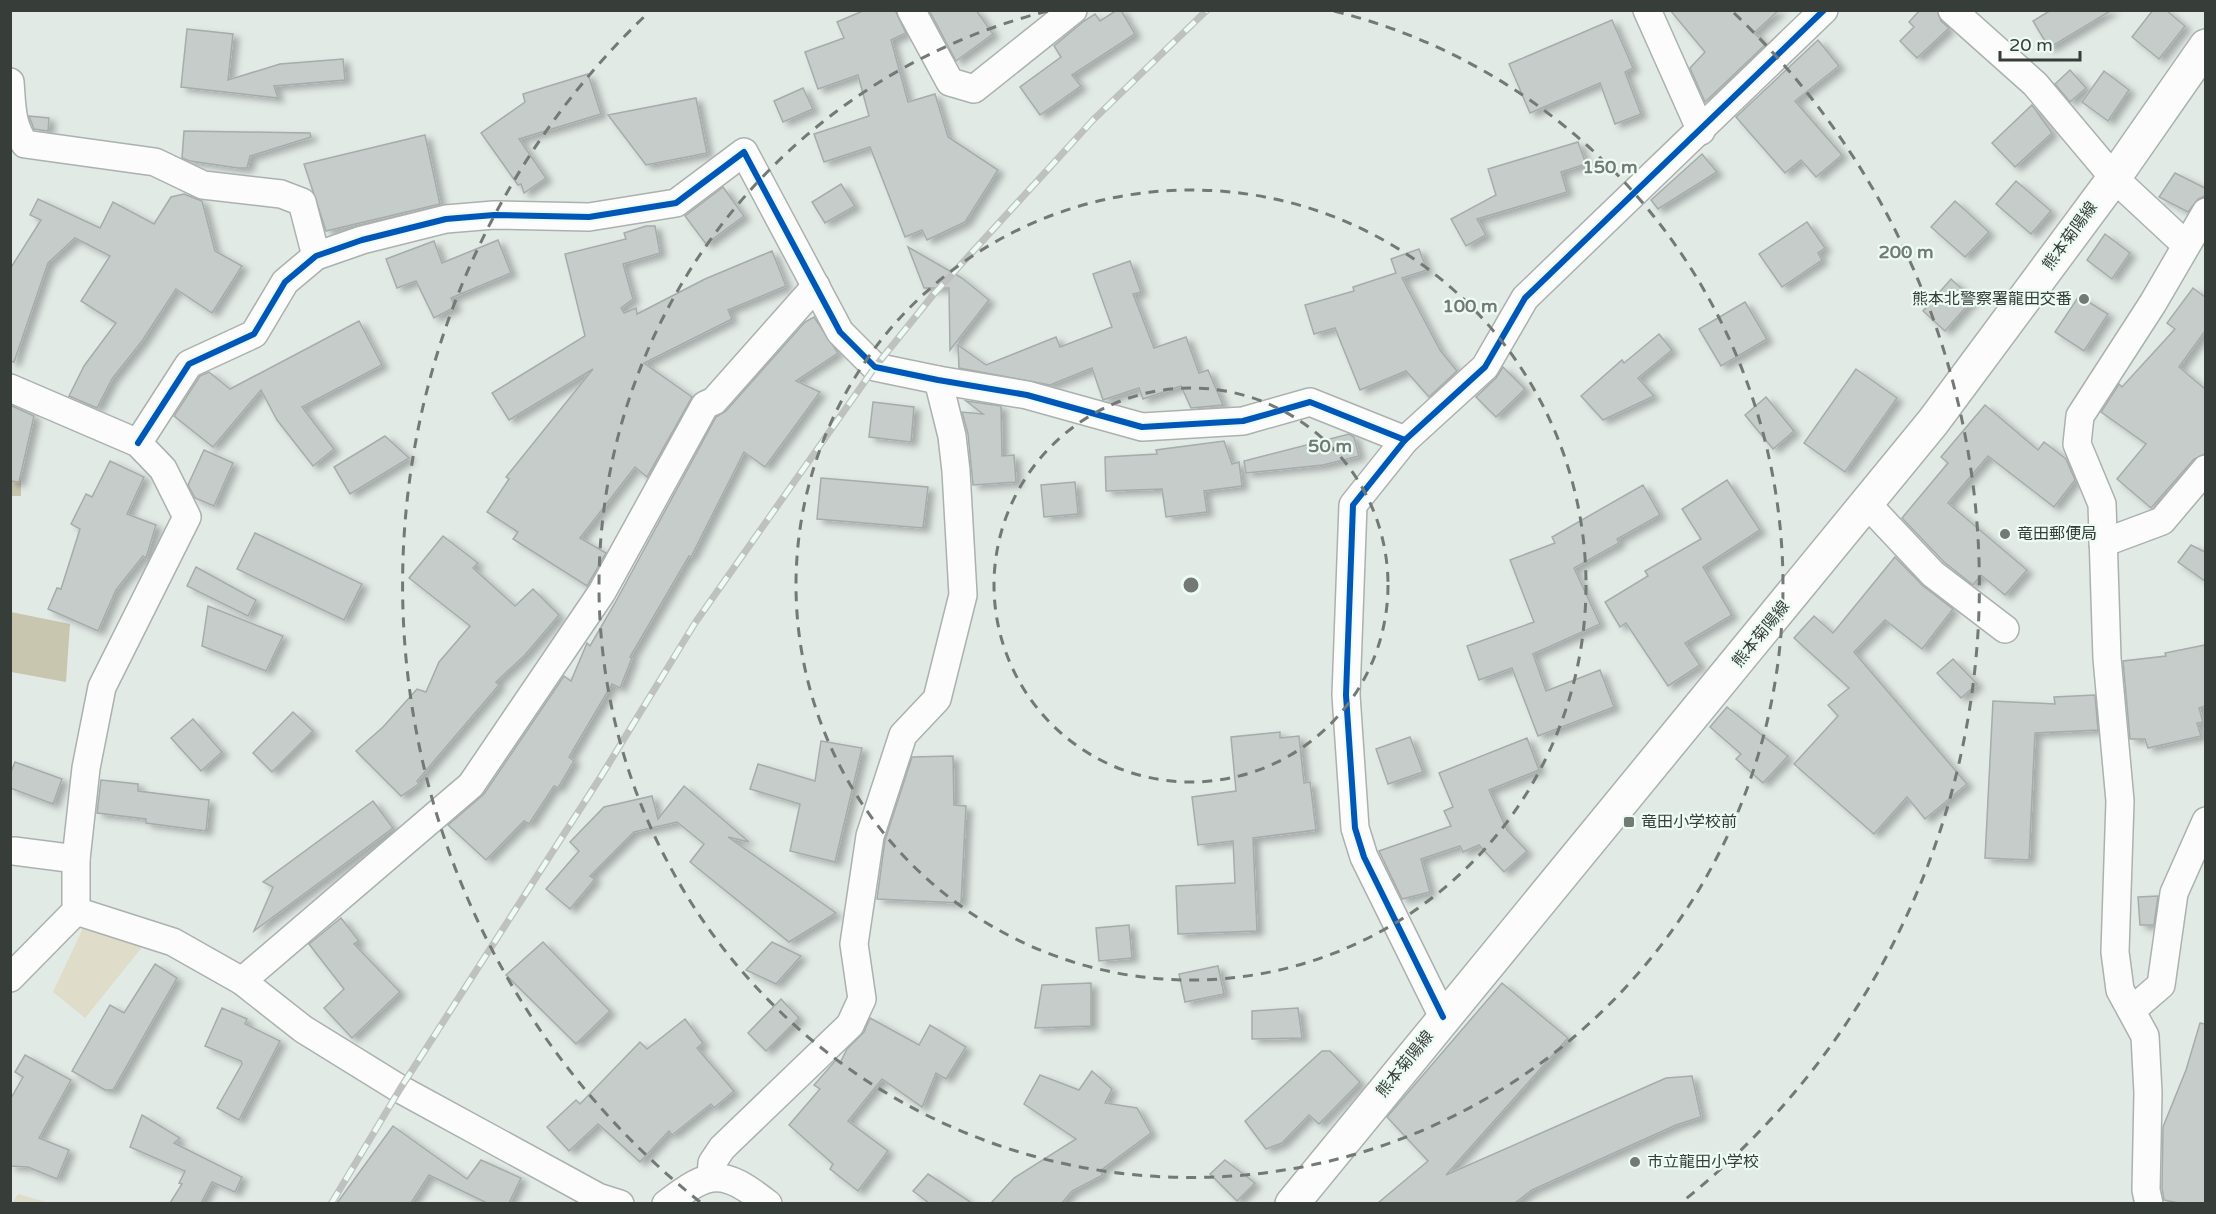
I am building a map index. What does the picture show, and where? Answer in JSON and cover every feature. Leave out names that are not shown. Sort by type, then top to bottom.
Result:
[{"type":"main road","name":"熊本菊陽線","points":[[1292,1203],[1933,422],[2114,178],[2205,46]]},
{"type":"street","points":[[911,10],[950,82],[974,89],[1073,10]]},
{"type":"street","points":[[1647,10],[1701,131]]},
{"type":"street","points":[[1443,1017],[1364,857],[1354,817],[1346,695],[1353,505],[1405,440],[1485,367],[1525,298],[1701,131],[1824,10]]},
{"type":"street","points":[[1952,10],[2035,84],[2114,178],[2186,245]]},
{"type":"street","points":[[10,82],[12,114],[17,132],[25,144],[155,162],[203,185],[281,194],[302,202],[316,256]]},
{"type":"street","points":[[138,443],[189,364],[254,334],[285,282],[316,256],[362,240],[446,219],[494,215],[589,217],[676,203],[744,152],[840,332],[875,367],[1027,394],[1143,427],[1243,421],[1310,402],[1405,440]]},
{"type":"street","points":[[2149,1203],[2146,1190],[2148,1093],[2145,1036],[2120,990],[2115,952],[2120,801],[2108,658],[2102,504],[2077,444],[2080,416],[2153,303],[2205,212]]},
{"type":"street","points":[[242,981],[471,785],[602,592],[705,405],[714,401],[816,286]]},
{"type":"street","points":[[711,1177],[712,1162],[722,1148],[850,1025],[862,999],[854,944],[870,836],[903,735],[938,699],[963,595],[957,471],[952,436],[938,380]]},
{"type":"street","points":[[10,388],[138,443],[163,469],[187,517],[102,687],[86,768],[76,859],[76,911],[10,978]]},
{"type":"street","points":[[2103,543],[2162,521],[2205,469]]},
{"type":"street","points":[[1867,504],[1933,574],[2005,629]]},
{"type":"street","points":[[2132,1010],[2161,985],[2174,893],[2205,821]]},
{"type":"street","points":[[14,851],[76,859]]},
{"type":"street","points":[[76,911],[173,942],[242,981],[303,1029],[400,1089],[598,1197],[620,1203]]},
{"type":"street","points":[[666,1203],[695,1182],[711,1177],[727,1178],[768,1203]]},
{"type":"shaded area","points":[[10,469],[21,471],[21,496],[11,496]]},
{"type":"shaded area","points":[[11,612],[70,624],[66,682],[11,672]]},
{"type":"shaded area","points":[[84,926],[143,946],[85,1018],[53,992]]},
{"type":"shaded area","points":[[18,1194],[50,1203],[12,1203]]},
{"type":"building","points":[[865,10],[895,10],[906,33],[891,40],[908,102],[935,94],[948,137],[998,170],[965,222],[927,240],[922,230],[905,237],[870,147],[824,162],[814,134],[869,116],[858,75],[818,89],[805,52],[844,38],[837,22]]},
{"type":"building","points":[[929,10],[976,10],[993,34],[956,61]]},
{"type":"building","points":[[1117,10],[1121,10],[1135,34],[1072,75],[1081,86],[1040,115],[1020,87],[1061,57],[1054,46],[1084,21],[1095,14],[1100,21]]},
{"type":"building","points":[[1670,10],[1779,10],[1754,33],[1766,44],[1705,102],[1690,68],[1705,52]]},
{"type":"building","points":[[1920,10],[1937,10],[1941,21],[1949,28],[1917,58],[1900,41],[1914,27],[1909,22]]},
{"type":"building","points":[[2051,10],[2112,10],[2049,48],[2033,21]]},
{"type":"building","points":[[2153,10],[2166,10],[2185,26],[2159,59],[2132,37]]},
{"type":"building","points":[[1612,20],[1633,68],[1625,72],[1641,114],[1615,124],[1600,83],[1530,113],[1509,64]]},
{"type":"building","points":[[187,29],[233,34],[228,80],[280,64],[343,59],[345,80],[274,86],[278,98],[181,87]]},
{"type":"building","points":[[1818,40],[1839,66],[1795,101],[1842,155],[1816,177],[1801,160],[1785,173],[1736,117]]},
{"type":"building","points":[[2070,70],[2086,88],[2070,102],[2055,84]]},
{"type":"building","points":[[2104,71],[2129,90],[2108,121],[2082,102]]},
{"type":"building","points":[[588,74],[601,114],[519,139],[546,178],[524,193],[521,184],[518,185],[481,133],[525,102],[523,94]]},
{"type":"building","points":[[803,88],[813,109],[783,122],[774,101]]},
{"type":"building","points":[[696,98],[707,153],[646,165],[608,115]]},
{"type":"building","points":[[2032,105],[2052,133],[2015,167],[1992,143]]},
{"type":"building","points":[[29,116],[49,118],[48,131],[34,129]]},
{"type":"building","points":[[184,131],[310,133],[311,137],[250,156],[247,168],[238,168],[182,158]]},
{"type":"building","points":[[425,135],[440,204],[326,231],[304,164]]},
{"type":"building","points":[[1578,142],[1586,164],[1561,172],[1567,192],[1477,219],[1486,235],[1466,246],[1451,219],[1496,195],[1488,169]]},
{"type":"building","points":[[1702,154],[1717,172],[1658,209],[1651,200]]},
{"type":"building","points":[[2175,173],[2205,188],[2205,196],[2198,199],[2188,212],[2159,197]]},
{"type":"building","points":[[2016,181],[2051,211],[2031,234],[1996,204]]},
{"type":"building","points":[[841,184],[855,206],[825,223],[812,202]]},
{"type":"building","points":[[723,187],[744,216],[706,244],[685,216]]},
{"type":"building","points":[[184,194],[202,201],[215,251],[242,266],[212,313],[176,289],[142,341],[112,379],[97,408],[69,396],[84,366],[116,323],[81,301],[110,256],[75,238],[48,263],[14,362],[10,361],[10,269],[41,220],[30,215],[38,199],[100,228],[113,202],[154,224],[171,197]]},
{"type":"building","points":[[1955,201],[1989,232],[1965,257],[1931,227]]},
{"type":"building","points":[[1807,222],[1825,248],[1818,253],[1822,260],[1782,287],[1759,254]]},
{"type":"building","points":[[646,226],[655,226],[660,253],[623,264],[633,299],[621,308],[624,313],[636,308],[637,314],[705,279],[772,251],[786,286],[728,310],[732,319],[644,363],[692,397],[647,477],[635,467],[580,538],[606,553],[587,586],[513,539],[518,532],[487,512],[509,479],[506,477],[593,369],[509,420],[492,393],[585,336],[565,254],[626,239],[624,233]]},
{"type":"building","points":[[2105,234],[2130,253],[2112,279],[2087,260]]},
{"type":"building","points":[[498,240],[511,273],[451,298],[455,307],[434,318],[416,281],[397,288],[386,259],[434,241],[442,263]]},
{"type":"building","points":[[908,247],[962,278],[989,300],[950,350],[949,288],[924,288]]},
{"type":"building","points":[[1419,249],[1427,270],[1402,278],[1440,350],[1457,371],[1429,397],[1406,371],[1360,390],[1335,328],[1314,334],[1305,305],[1354,291],[1353,287],[1396,273],[1391,259]]},
{"type":"building","points":[[1130,261],[1141,292],[1133,294],[1154,348],[1186,337],[1199,373],[1208,370],[1223,405],[1191,408],[1181,386],[1143,399],[1139,388],[1103,400],[1092,368],[1050,385],[959,368],[958,345],[986,365],[1056,337],[1060,347],[1112,327],[1093,274]]},
{"type":"building","points":[[1951,279],[1973,299],[1945,331],[1923,311]]},
{"type":"building","points":[[2193,288],[2205,297],[2205,331],[2179,367],[2205,389],[2205,454],[2194,459],[2151,508],[2117,479],[2146,444],[2101,412],[2119,384],[2122,387],[2175,329],[2167,323]]},
{"type":"building","points":[[2079,296],[2108,314],[2084,351],[2055,332]]},
{"type":"building","points":[[1745,302],[1767,339],[1721,366],[1699,329]]},
{"type":"building","points":[[814,317],[838,353],[796,381],[820,392],[765,467],[744,452],[691,557],[689,556],[630,657],[632,658],[620,688],[612,684],[569,757],[574,761],[558,788],[554,786],[529,824],[524,821],[486,860],[448,825],[484,794],[564,676],[571,681],[587,643],[590,646],[615,603],[716,417],[726,411],[805,322]]},
{"type":"building","points":[[359,321],[382,365],[302,407],[334,449],[313,466],[277,420],[261,390],[213,447],[174,416],[200,376],[209,372],[230,389]]},
{"type":"building","points":[[1659,334],[1672,350],[1638,378],[1654,396],[1603,420],[1581,396],[1622,360],[1624,363]]},
{"type":"building","points":[[1503,367],[1525,389],[1496,417],[1476,397],[1496,378]]},
{"type":"building","points":[[1856,369],[1897,398],[1845,472],[1804,443]]},
{"type":"building","points":[[1766,397],[1794,431],[1773,449],[1745,415]]},
{"type":"building","points":[[966,401],[1001,406],[1002,456],[1014,455],[1016,482],[973,485],[968,434],[962,412],[983,414]]},
{"type":"building","points":[[873,402],[914,407],[911,442],[869,437]]},
{"type":"building","points":[[10,405],[34,416],[19,482],[10,481]]},
{"type":"building","points":[[1985,405],[2038,450],[2044,442],[2066,459],[2075,480],[2054,507],[1988,456],[1948,503],[2027,570],[2005,595],[1981,575],[1973,585],[1944,562],[1902,518],[1948,463],[1941,457]]},
{"type":"building","points":[[1349,434],[1354,437],[1359,456],[1323,465],[1246,473],[1244,461]]},
{"type":"building","points":[[385,436],[409,458],[350,494],[334,467]]},
{"type":"building","points":[[1224,441],[1232,464],[1239,462],[1242,486],[1204,491],[1207,512],[1166,517],[1162,489],[1106,491],[1105,457],[1157,454],[1156,450]]},
{"type":"building","points":[[204,450],[233,463],[214,506],[195,498],[188,485]]},
{"type":"building","points":[[110,461],[144,477],[127,514],[156,525],[146,558],[143,556],[116,590],[98,631],[48,609],[57,588],[61,589],[80,529],[71,524],[86,494],[92,497]]},
{"type":"building","points":[[821,478],[928,487],[923,528],[817,519]]},
{"type":"building","points":[[1727,480],[1760,530],[1703,567],[1732,615],[1685,643],[1700,665],[1668,686],[1626,623],[1620,627],[1605,602],[1648,576],[1645,571],[1701,539],[1682,509]]},
{"type":"building","points":[[1075,482],[1078,514],[1044,517],[1041,485]]},
{"type":"building","points":[[1643,485],[1660,515],[1617,539],[1619,543],[1574,568],[1600,624],[1533,654],[1546,691],[1600,670],[1614,707],[1538,736],[1512,668],[1479,680],[1467,646],[1534,622],[1510,560],[1555,543],[1552,537]]},
{"type":"building","points":[[255,533],[362,584],[344,620],[237,569]]},
{"type":"building","points":[[443,536],[478,563],[473,568],[515,606],[533,589],[559,615],[525,655],[496,682],[499,685],[417,781],[419,784],[401,796],[356,751],[383,727],[417,689],[426,692],[439,662],[470,626],[409,578]]},
{"type":"building","points":[[2191,545],[2205,552],[2205,581],[2178,562]]},
{"type":"building","points":[[1895,557],[1922,585],[1953,609],[1922,649],[1885,620],[1854,652],[1967,784],[1925,819],[1907,797],[1874,834],[1794,764],[1838,716],[1828,705],[1849,688],[1794,638],[1814,616],[1833,633]]},
{"type":"building","points":[[196,567],[256,600],[248,616],[187,586]]},
{"type":"building","points":[[208,606],[283,636],[266,671],[202,646]]},
{"type":"building","points":[[2205,645],[2205,706],[2199,708],[2203,722],[2197,723],[2201,736],[2148,748],[2145,739],[2130,739],[2123,661],[2166,656],[2165,653]]},
{"type":"building","points":[[1953,659],[1977,684],[1961,698],[1937,673]]},
{"type":"building","points":[[2095,695],[2098,730],[2035,733],[2029,860],[1985,858],[1993,701],[2055,704],[2054,697]]},
{"type":"building","points":[[1727,707],[1788,756],[1763,783],[1736,759],[1741,754],[1710,727]]},
{"type":"building","points":[[293,712],[313,731],[272,772],[253,753]]},
{"type":"building","points":[[193,719],[222,752],[201,771],[171,738]]},
{"type":"building","points":[[1280,732],[1280,738],[1299,736],[1304,783],[1310,782],[1316,830],[1253,838],[1257,931],[1178,934],[1176,886],[1235,883],[1233,841],[1198,845],[1192,797],[1236,791],[1231,737]]},
{"type":"building","points":[[1410,737],[1423,772],[1388,784],[1376,749]]},
{"type":"building","points":[[1527,738],[1539,770],[1489,790],[1507,830],[1527,851],[1504,872],[1479,845],[1463,852],[1460,846],[1421,859],[1430,892],[1402,899],[1379,851],[1451,826],[1444,811],[1453,807],[1439,773]]},
{"type":"building","points":[[821,741],[862,748],[835,862],[790,851],[800,804],[750,789],[758,764],[815,781]]},
{"type":"building","points":[[953,756],[954,805],[966,806],[961,903],[877,899],[885,840],[912,757]]},
{"type":"building","points":[[15,762],[62,779],[53,804],[10,788],[10,774]]},
{"type":"building","points":[[101,780],[138,784],[138,791],[209,800],[206,831],[146,823],[146,819],[97,813]]},
{"type":"building","points":[[684,786],[749,842],[728,837],[836,913],[789,942],[690,862],[704,844],[677,822],[634,832],[590,876],[595,879],[570,909],[546,889],[579,851],[570,842],[604,807],[652,796],[658,819]]},
{"type":"building","points":[[373,801],[393,828],[254,931],[273,887],[263,882]]},
{"type":"building","points":[[2158,896],[2154,925],[2140,925],[2138,897]]},
{"type":"building","points":[[341,918],[359,941],[354,944],[400,992],[352,1038],[324,1008],[344,989],[309,944]]},
{"type":"building","points":[[1129,925],[1132,958],[1099,961],[1096,928]]},
{"type":"building","points":[[543,942],[610,1011],[576,1044],[506,975]]},
{"type":"building","points":[[772,942],[801,956],[776,984],[746,970]]},
{"type":"building","points":[[155,964],[177,978],[113,1090],[105,1090],[72,1071],[110,1005],[124,1013]]},
{"type":"building","points":[[1218,966],[1224,994],[1185,1002],[1179,974]]},
{"type":"building","points":[[1091,983],[1091,1026],[1035,1028],[1042,985]]},
{"type":"building","points":[[1502,983],[1568,1038],[1446,1175],[1666,1078],[1692,1076],[1701,1117],[1676,1125],[1532,1190],[1515,1203],[1378,1203],[1428,1161],[1387,1117]]},
{"type":"building","points":[[781,999],[799,1018],[766,1051],[748,1033]]},
{"type":"building","points":[[222,1008],[247,1019],[245,1024],[280,1041],[239,1120],[217,1108],[242,1064],[241,1061],[205,1046]]},
{"type":"building","points":[[1298,1008],[1302,1038],[1252,1039],[1252,1011]]},
{"type":"building","points":[[870,1018],[919,1045],[930,1025],[966,1047],[946,1079],[936,1073],[922,1107],[882,1079],[848,1121],[888,1151],[858,1191],[830,1169],[833,1164],[789,1125],[820,1089],[814,1085],[836,1060],[840,1063],[847,1049],[864,1032]]},
{"type":"building","points":[[685,1019],[703,1043],[697,1048],[734,1091],[714,1108],[711,1104],[672,1135],[669,1131],[640,1162],[598,1124],[569,1151],[547,1127],[576,1100],[580,1104],[640,1042],[647,1049]]},
{"type":"building","points":[[2200,1023],[2205,1024],[2205,1203],[2179,1203],[2164,1200],[2162,1188],[2163,1127],[2186,1070]]},
{"type":"building","points":[[1322,1051],[1330,1051],[1360,1082],[1319,1124],[1309,1115],[1282,1143],[1266,1149],[1245,1121]]},
{"type":"building","points":[[25,1055],[71,1080],[39,1138],[69,1150],[57,1179],[28,1167],[10,1166],[10,1100],[23,1077],[15,1072]]},
{"type":"building","points":[[1092,1071],[1112,1089],[1105,1103],[1137,1108],[1151,1133],[1100,1171],[1103,1175],[1072,1191],[1062,1203],[991,1203],[1014,1178],[1076,1139],[1024,1104],[1040,1075],[1079,1090]]},
{"type":"building","points":[[142,1115],[180,1138],[174,1143],[242,1177],[235,1192],[212,1182],[201,1203],[170,1203],[182,1184],[179,1183],[185,1171],[130,1147]]},
{"type":"building","points":[[393,1126],[467,1179],[481,1160],[521,1178],[509,1203],[487,1203],[429,1175],[411,1203],[337,1203]]},
{"type":"building","points":[[1225,1160],[1255,1183],[1237,1201],[1210,1174]]},
{"type":"building","points":[[928,1174],[972,1203],[929,1203],[913,1191]]},
{"type":"railway","points":[[331,1204],[400,1089],[600,778],[695,623],[875,367],[933,295],[1093,120],[1207,10]]},
{"type":"cycle path","points":[[1443,1017],[1364,857],[1355,828],[1346,695],[1353,505],[1405,440],[1485,367],[1525,298],[1824,10]]},
{"type":"cycle path","points":[[138,443],[189,364],[254,334],[285,282],[316,256],[362,240],[446,219],[494,215],[589,217],[676,203],[744,152],[840,332],[875,367],[1027,395],[1142,427],[1243,421],[1310,402],[1405,440]]},
{"type":"place","name":"熊本北警察署龍田交番","points":[[2084,299]]},
{"type":"place","name":"竜田郵便局","points":[[2005,534]]},
{"type":"place","name":"竜田小学校前","points":[[1629,822]]},
{"type":"place","name":"市立龍田小学校","points":[[1635,1162]]}]
